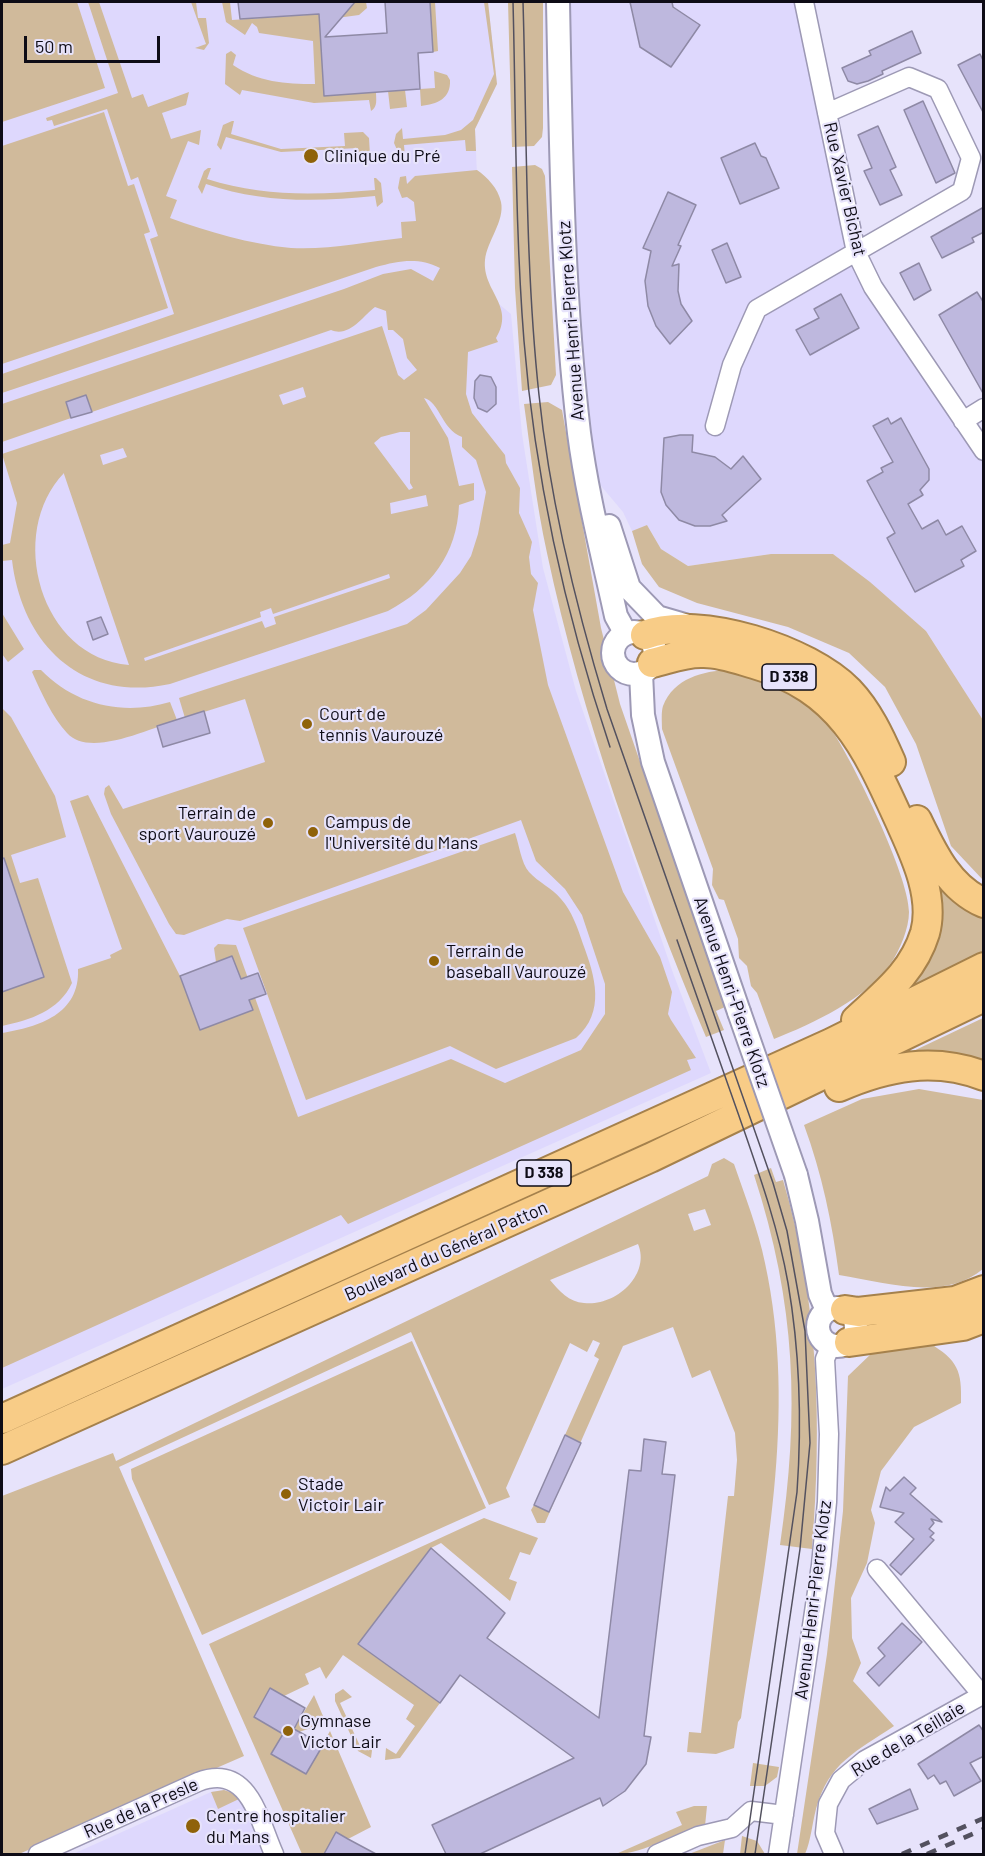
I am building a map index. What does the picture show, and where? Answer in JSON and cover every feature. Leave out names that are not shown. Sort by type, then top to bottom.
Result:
[{"type":"highway","points":[[635,635],[669,631],[704,632]]},
{"type":"highway","name":"D 338","points":[[704,632],[736,636],[791,654],[828,673],[849,692],[878,734],[938,860],[965,893],[984,903]]},
{"type":"highway","name":"D 338","points":[[647,668],[676,655],[702,652],[776,670],[814,690],[836,709],[860,741],[881,781],[925,884],[925,931],[906,973],[831,1043]]},
{"type":"highway","name":"Boulevard du Général Patton","points":[[2,1419],[831,1043],[984,968]]},
{"type":"highway","name":"Boulevard du Général Patton","points":[[2,1450],[650,1158],[984,997]]},
{"type":"highway","name":"D 338","points":[[650,1158],[694,1151],[872,1072],[919,1064],[961,1068],[984,1076]]},
{"type":"highway","points":[[836,1310],[858,1312],[955,1301],[984,1290]]},
{"type":"highway","points":[[840,1344],[963,1326],[984,1318]]},
{"type":"street","name":"Avenue Henri-Pierre Klotz","points":[[558,2],[563,249],[575,393],[585,467],[616,616],[635,635],[655,650],[647,668],[643,715],[653,762],[796,1175],[820,1294],[836,1310],[856,1324],[853,1337],[840,1344],[825,1359],[829,1434],[822,1554],[778,1854]]},
{"type":"street","name":"Rue Xavier Bichat","points":[[804,2],[856,252],[873,287],[984,451]]},
{"type":"street","points":[[715,426],[732,365],[757,309],[962,191],[971,158],[938,89],[909,77],[827,113]]},
{"type":"street","points":[[963,421],[984,408]]},
{"type":"street","points":[[585,467],[616,542],[628,588],[657,617],[704,632]]},
{"type":"street","points":[[635,635],[614,647],[614,659],[623,671],[647,668]]},
{"type":"street","points":[[836,1310],[818,1326],[821,1338],[840,1344]]},
{"type":"street","points":[[877,1569],[983,1694]]},
{"type":"street","name":"Rue de la Teillaie","points":[[833,1852],[825,1833],[828,1804],[841,1780],[865,1760],[983,1694]]},
{"type":"street","name":"Rue de la Presle","points":[[38,1854],[198,1782],[222,1778],[235,1781],[245,1790],[274,1854]]},
{"type":"street","points":[[657,1854],[698,1836],[732,1828],[752,1811],[784,1815]]},
{"type":"shaded area","name":"Campus de l'Université du Mans","points":[[2,2],[488,2],[497,84],[475,129],[482,290],[511,314],[522,434],[543,568],[576,691],[673,973],[711,1073],[2,1389]]},
{"type":"shaded area","points":[[2,2],[77,2],[105,88],[2,122]]},
{"type":"shaded area","name":"Campus de l'Université du Mans","points":[[88,2],[99,2],[132,98],[143,94],[148,107],[189,92],[186,105],[162,113],[171,139],[201,130],[199,145],[188,141],[166,196],[177,200],[170,218],[229,237],[291,248],[333,247],[402,238],[401,222],[416,221],[414,202],[407,197],[402,198],[398,188],[400,177],[406,176],[407,184],[415,176],[477,170],[495,188],[500,197],[502,209],[486,253],[485,271],[501,307],[501,327],[496,338],[498,342],[468,352],[466,394],[472,413],[505,455],[506,463],[520,488],[519,513],[532,542],[529,557],[531,574],[538,583],[533,610],[548,685],[623,892],[660,957],[672,992],[668,1014],[696,1058],[687,1060],[691,1070],[348,1224],[341,1215],[2,1368],[2,1033],[30,1027],[55,1016],[72,997],[77,984],[78,969],[111,958],[110,955],[122,949],[70,801],[88,795],[180,976],[252,1010],[232,957],[216,962],[214,948],[218,944],[236,945],[298,1117],[451,1059],[505,1083],[581,1050],[605,1014],[605,984],[582,915],[565,889],[536,861],[521,820],[240,921],[227,919],[184,935],[176,934],[169,924],[111,814],[104,794],[105,788],[109,785],[123,809],[265,762],[245,699],[185,718],[179,698],[407,624],[426,610],[460,573],[471,556],[486,492],[476,460],[462,447],[462,437],[449,428],[434,405],[424,398],[448,438],[459,486],[474,483],[474,500],[459,505],[453,539],[439,568],[417,592],[403,602],[388,611],[170,684],[138,688],[110,685],[84,676],[62,661],[43,642],[29,618],[18,591],[12,560],[2,561],[2,545],[10,543],[17,503],[2,454],[382,326],[398,375],[404,380],[417,370],[407,358],[403,339],[393,330],[388,330],[386,311],[375,307],[350,329],[338,332],[331,330],[92,412],[86,395],[66,402],[71,418],[2,442],[2,404],[383,274],[411,269],[433,281],[440,268],[416,261],[376,267],[2,393],[2,374],[174,314],[150,239],[158,236],[138,177],[131,180],[107,109],[54,126],[52,120],[47,121],[46,118],[118,93]],"holes":[[[303,387],[306,397],[283,405],[279,395]],[[410,432],[410,483],[413,488],[409,490],[374,443],[381,437]],[[123,448],[127,457],[103,465],[100,455]],[[64,473],[129,665],[98,657],[73,640],[54,617],[41,589],[36,558],[37,527],[46,498]],[[426,495],[428,506],[391,514],[390,503]],[[389,574],[390,578],[274,617],[276,624],[265,628],[262,621],[145,661],[144,658],[261,617],[260,612],[271,608],[273,614]]]},
{"type":"shaded area","points":[[191,2],[196,2],[198,18],[206,18],[209,43],[204,50],[195,48],[206,44]]},
{"type":"shaded area","points":[[222,2],[230,2],[232,20],[322,14],[324,95],[376,92],[375,107],[371,111],[369,100],[314,103],[242,90],[240,95],[225,84],[226,54],[231,51],[236,55],[233,65],[252,75],[282,82],[315,84],[313,41],[259,33],[257,27],[252,23],[245,35],[226,22]]},
{"type":"shaded area","points":[[355,2],[366,2],[367,8],[359,15],[337,18]]},
{"type":"shaded area","points":[[430,2],[435,2],[438,51],[433,52]]},
{"type":"shaded area","points":[[484,2],[488,2],[497,84],[475,129],[476,151],[466,151],[465,140],[404,145],[405,157],[398,152],[394,143],[396,134],[402,128],[403,139],[445,135],[461,130],[473,120],[494,74]]},
{"type":"shaded area","points":[[508,2],[543,2],[543,128],[542,137],[534,146],[512,147]]},
{"type":"shaded area","points":[[558,2],[804,2],[856,252],[983,451],[983,720],[926,631],[833,554],[771,554],[688,566],[661,549],[647,525],[632,531],[623,512],[585,467]]},
{"type":"shaded area","points":[[434,71],[447,75],[450,80],[448,92],[437,102],[421,106],[420,89],[435,88]]},
{"type":"shaded area","points":[[405,90],[407,107],[390,109],[388,91]]},
{"type":"shaded area","points":[[104,112],[128,186],[134,184],[150,232],[144,234],[168,308],[2,364],[2,146]]},
{"type":"shaded area","points":[[234,121],[231,134],[281,149],[345,146],[344,133],[363,132],[369,138],[370,155],[368,159],[359,161],[358,148],[281,152],[226,137],[221,150],[217,145],[223,125]]},
{"type":"shaded area","points":[[535,165],[542,169],[545,176],[556,375],[551,385],[522,391],[515,288],[512,167]]},
{"type":"shaded area","points":[[211,168],[207,179],[269,192],[332,193],[375,190],[374,178],[376,178],[381,183],[383,202],[377,207],[375,196],[310,200],[269,198],[206,184],[202,194],[198,187],[204,171]]},
{"type":"shaded area","points":[[548,402],[562,410],[601,628],[620,704],[725,1007],[716,1011],[724,1030],[706,1037],[659,920],[615,798],[595,737],[561,614],[540,516],[524,404]]},
{"type":"shaded area","points":[[647,525],[661,549],[688,566],[771,554],[833,554],[870,582],[926,631],[983,720],[983,880],[951,846],[916,744],[885,687],[849,653],[788,627],[697,603],[659,587],[642,564],[632,531]]},
{"type":"shaded area","points":[[2,613],[24,649],[8,662],[2,654]]},
{"type":"shaded area","points":[[41,670],[69,692],[101,704],[135,708],[170,702],[177,720],[120,739],[90,743],[77,740],[67,733],[52,712],[32,672]]},
{"type":"shaded area","points":[[729,670],[770,684],[801,699],[830,728],[854,769],[879,820],[907,895],[909,918],[906,932],[898,952],[881,976],[854,998],[822,1018],[774,1039],[757,993],[751,986],[747,966],[739,958],[738,939],[724,900],[719,899],[712,885],[713,869],[662,729],[663,706],[674,689],[700,674]]},
{"type":"shaded area","points":[[2,708],[11,717],[55,796],[66,837],[11,855],[20,883],[38,878],[72,983],[60,1001],[43,1013],[2,1026]]},
{"type":"shaded area","points":[[515,833],[526,868],[561,899],[579,932],[591,969],[595,993],[595,1005],[585,1028],[576,1038],[496,1069],[450,1046],[306,1100],[243,928]]},
{"type":"shaded area","points":[[916,839],[983,915],[983,955],[907,993],[916,980]]},
{"type":"shaded area","points":[[983,1018],[983,1062],[957,1053],[907,1054]]},
{"type":"shaded area","points":[[919,1089],[983,1100],[983,1269],[967,1279],[950,1285],[932,1287],[894,1285],[839,1275],[826,1198],[804,1125],[862,1099]]},
{"type":"shaded area","points":[[724,1158],[734,1164],[762,1250],[774,1320],[778,1377],[778,1434],[774,1491],[759,1605],[734,1748],[716,1754],[687,1752],[689,1732],[701,1733],[728,1496],[734,1496],[737,1460],[735,1433],[710,1370],[692,1378],[673,1327],[623,1346],[580,1443],[565,1435],[599,1359],[594,1356],[600,1343],[593,1340],[587,1352],[570,1343],[506,1488],[510,1497],[489,1505],[411,1332],[119,1467],[244,1756],[19,1854],[2,1854],[2,1496],[113,1453],[116,1461],[708,1176],[712,1164]],"holes":[[[705,1209],[711,1225],[694,1231],[688,1214]],[[638,1244],[641,1256],[635,1277],[628,1287],[607,1300],[596,1303],[574,1301],[550,1280]]]},
{"type":"shaded area","points":[[771,1168],[776,1182],[783,1180],[795,1226],[811,1317],[817,1409],[812,1549],[780,1545],[790,1449],[792,1403],[790,1358],[779,1269],[754,1175]]},
{"type":"shaded area","points":[[412,1341],[486,1508],[202,1635],[132,1479],[131,1469]]},
{"type":"shaded area","points":[[929,1343],[946,1355],[956,1367],[959,1374],[961,1403],[914,1427],[881,1471],[871,1510],[875,1523],[867,1563],[851,1598],[852,1638],[861,1663],[853,1681],[894,1726],[856,1751],[836,1769],[828,1780],[816,1809],[805,1854],[797,1854],[827,1654],[843,1511],[848,1376],[873,1352]]},
{"type":"shaded area","points":[[580,1443],[581,1443],[559,1492]]},
{"type":"shaded area","points":[[559,1492],[545,1523],[537,1523],[531,1510],[534,1505],[550,1511]]},
{"type":"shaded area","points":[[484,1518],[538,1538],[530,1555],[520,1552],[509,1579],[517,1582],[510,1601],[441,1543],[431,1548],[358,1644],[440,1703],[400,1758],[385,1760],[386,1748],[396,1754],[415,1726],[406,1719],[414,1705],[343,1655],[326,1679],[320,1667],[305,1674],[309,1684],[284,1696],[270,1689],[254,1717],[283,1734],[272,1754],[306,1774],[330,1731],[371,1827],[348,1839],[336,1833],[324,1854],[302,1854],[209,1644]]},
{"type":"shaded area","points":[[343,1689],[352,1697],[340,1703],[361,1748],[373,1743],[371,1758],[358,1751],[335,1701],[335,1694]]},
{"type":"shaded area","points":[[314,1695],[326,1723],[299,1732],[294,1729]]},
{"type":"shaded area","points":[[753,1763],[779,1767],[777,1777],[765,1786],[750,1786]]},
{"type":"shaded area","name":"Centre hospitalier du Mans","points":[[224,1790],[239,1799],[264,1854],[73,1854],[211,1792]]},
{"type":"shaded area","points":[[224,1790],[236,1794],[239,1799],[218,1809],[211,1792]]},
{"type":"shaded area","points":[[694,1806],[707,1806],[705,1826],[682,1832],[639,1850],[616,1854],[682,1825],[676,1812]]},
{"type":"shaded area","points":[[742,1836],[757,1841],[765,1854],[740,1854]]},
{"type":"shaded area","points":[[725,1840],[723,1854],[689,1854]]},
{"type":"building","points":[[238,2],[355,2],[325,37],[387,33],[385,2],[430,2],[433,52],[418,53],[420,89],[324,96],[319,14],[240,19]]},
{"type":"building","points":[[630,2],[672,2],[673,7],[700,25],[671,67],[640,47]]},
{"type":"building","points":[[912,31],[921,53],[882,71],[883,74],[868,81],[857,84],[848,81],[842,68],[871,55],[869,51]]},
{"type":"building","points":[[980,54],[984,62],[984,114],[958,65]]},
{"type":"building","points":[[923,101],[955,173],[936,183],[904,110]]},
{"type":"building","points":[[878,126],[896,167],[890,170],[902,195],[880,205],[864,171],[872,168],[858,135]]},
{"type":"building","points":[[755,143],[761,156],[766,158],[779,188],[740,204],[721,158]]},
{"type":"building","points":[[668,192],[696,205],[678,245],[681,246],[672,266],[679,264],[678,291],[681,304],[692,321],[670,344],[656,326],[648,306],[645,281],[651,251],[643,248]]},
{"type":"building","points":[[984,207],[984,232],[972,238],[974,242],[942,258],[931,237]]},
{"type":"building","points":[[727,243],[741,277],[726,283],[712,250]]},
{"type":"building","points":[[919,263],[931,290],[914,300],[900,273]]},
{"type":"building","points":[[977,292],[984,303],[984,395],[939,315]]},
{"type":"building","points":[[841,294],[859,328],[810,355],[796,330],[819,318],[814,309]]},
{"type":"building","points":[[480,375],[491,377],[496,387],[496,404],[487,412],[478,408],[474,398],[475,381]]},
{"type":"building","points":[[86,395],[92,412],[71,418],[66,402]]},
{"type":"building","points":[[888,418],[891,424],[901,418],[929,469],[929,480],[920,490],[923,495],[908,504],[922,529],[938,520],[946,535],[962,526],[976,551],[961,560],[964,566],[915,592],[887,538],[895,533],[867,481],[883,472],[881,468],[893,462],[873,426]]},
{"type":"building","points":[[693,435],[692,452],[715,457],[731,469],[743,456],[761,479],[722,515],[727,521],[710,526],[695,526],[679,520],[666,505],[661,492],[664,438]]},
{"type":"building","points":[[101,617],[108,634],[93,640],[87,622]]},
{"type":"building","points":[[204,711],[210,733],[163,747],[157,726]]},
{"type":"building","points":[[4,858],[44,977],[2,992],[2,859]]},
{"type":"building","points":[[232,956],[241,979],[258,973],[266,994],[249,1000],[253,1010],[200,1030],[180,976]]},
{"type":"building","points":[[565,1435],[581,1443],[549,1512],[534,1505]]},
{"type":"building","points":[[644,1439],[666,1442],[662,1474],[675,1475],[644,1736],[651,1737],[646,1764],[625,1791],[603,1806],[600,1798],[480,1854],[446,1854],[432,1825],[574,1758],[460,1675],[440,1703],[358,1644],[431,1548],[505,1613],[487,1638],[599,1718],[629,1470],[641,1471]]},
{"type":"building","points":[[904,1477],[916,1488],[910,1494],[942,1522],[931,1519],[934,1523],[929,1529],[934,1533],[930,1537],[934,1540],[901,1575],[890,1565],[914,1539],[895,1522],[904,1513],[880,1507],[886,1487],[890,1491]]},
{"type":"building","points":[[902,1623],[922,1642],[879,1686],[867,1673],[885,1656],[878,1648]]},
{"type":"building","points":[[270,1688],[305,1708],[294,1729],[323,1745],[306,1774],[271,1754],[283,1734],[254,1717]]},
{"type":"building","points":[[979,1725],[984,1732],[984,1756],[970,1763],[981,1781],[954,1796],[946,1781],[940,1784],[934,1775],[928,1779],[918,1764]]},
{"type":"building","points":[[910,1789],[918,1809],[877,1824],[869,1809]]},
{"type":"building","points":[[336,1832],[348,1839],[376,1854],[324,1854]]},
{"type":"tram line","points":[[513,2],[519,256],[529,393],[544,496],[566,597],[610,747]]},
{"type":"tram line","points":[[523,2],[529,248],[534,346],[544,435],[565,554],[607,709],[773,1183],[787,1231],[805,1331],[810,1443],[800,1549],[755,1854]]},
{"type":"tram line","points":[[677,940],[773,1220],[788,1283],[797,1361],[800,1413],[797,1492],[745,1854]]},
{"type":"railway","points":[[902,1854],[984,1818]]},
{"type":"railway","points":[[927,1854],[984,1829]]},
{"type":"place","name":"Clinique du Pré","points":[[311,156]]},
{"type":"place","name":"Court de tennis Vaurouzé","points":[[307,724]]},
{"type":"place","name":"Terrain de sport Vaurouzé","points":[[268,823]]},
{"type":"place","name":"Campus de l'Université du Mans","points":[[313,832]]},
{"type":"place","name":"Terrain de baseball Vaurouzé","points":[[434,961]]},
{"type":"place","name":"Stade Victoir Lair","points":[[286,1494]]},
{"type":"place","name":"Gymnase Victor Lair","points":[[288,1731]]},
{"type":"place","name":"Centre hospitalier du Mans","points":[[193,1826]]}]
